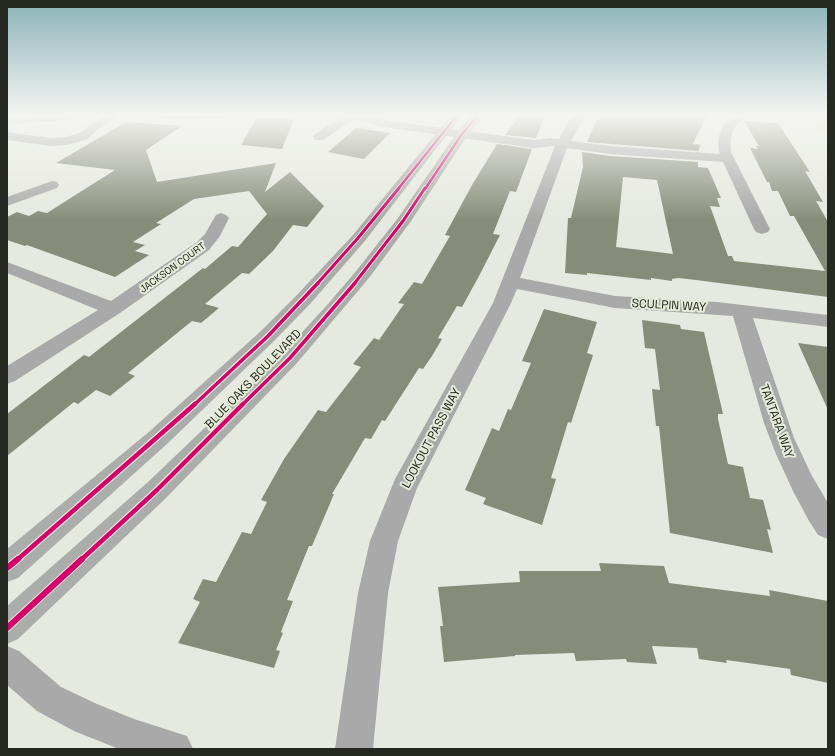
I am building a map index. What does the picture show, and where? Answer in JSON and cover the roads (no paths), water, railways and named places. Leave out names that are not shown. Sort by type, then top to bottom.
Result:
[{"type":"main road","name":"BLUE OAKS BOULEVARD","points":[[7,568],[199,402],[262,342],[342,257],[436,149]]},
{"type":"main road","name":"BLUE OAKS BOULEVARD","points":[[7,628],[157,490],[290,358],[363,274],[411,210],[444,149]]},
{"type":"street","name":"LOOKOUT PASS WAY","points":[[354,749],[373,593],[384,540],[404,487],[427,441],[493,322],[511,282],[555,149]]},
{"type":"street","points":[[605,149],[729,159]]},
{"type":"street","points":[[725,149],[762,229]]},
{"type":"street","points":[[7,202],[52,185]]},
{"type":"street","name":"JACKSON COURT","points":[[7,376],[113,309],[203,246],[212,236],[221,218]]},
{"type":"street","points":[[7,267],[113,309]]},
{"type":"street","name":"SCULPIN WAY","points":[[511,282],[615,302],[697,306],[828,321]]},
{"type":"street","name":"TANTARA WAY","points":[[741,311],[771,409],[785,445],[802,483],[815,507],[828,526]]},
{"type":"street","points":[[7,663],[49,699],[87,718],[134,737],[174,749]]}]
